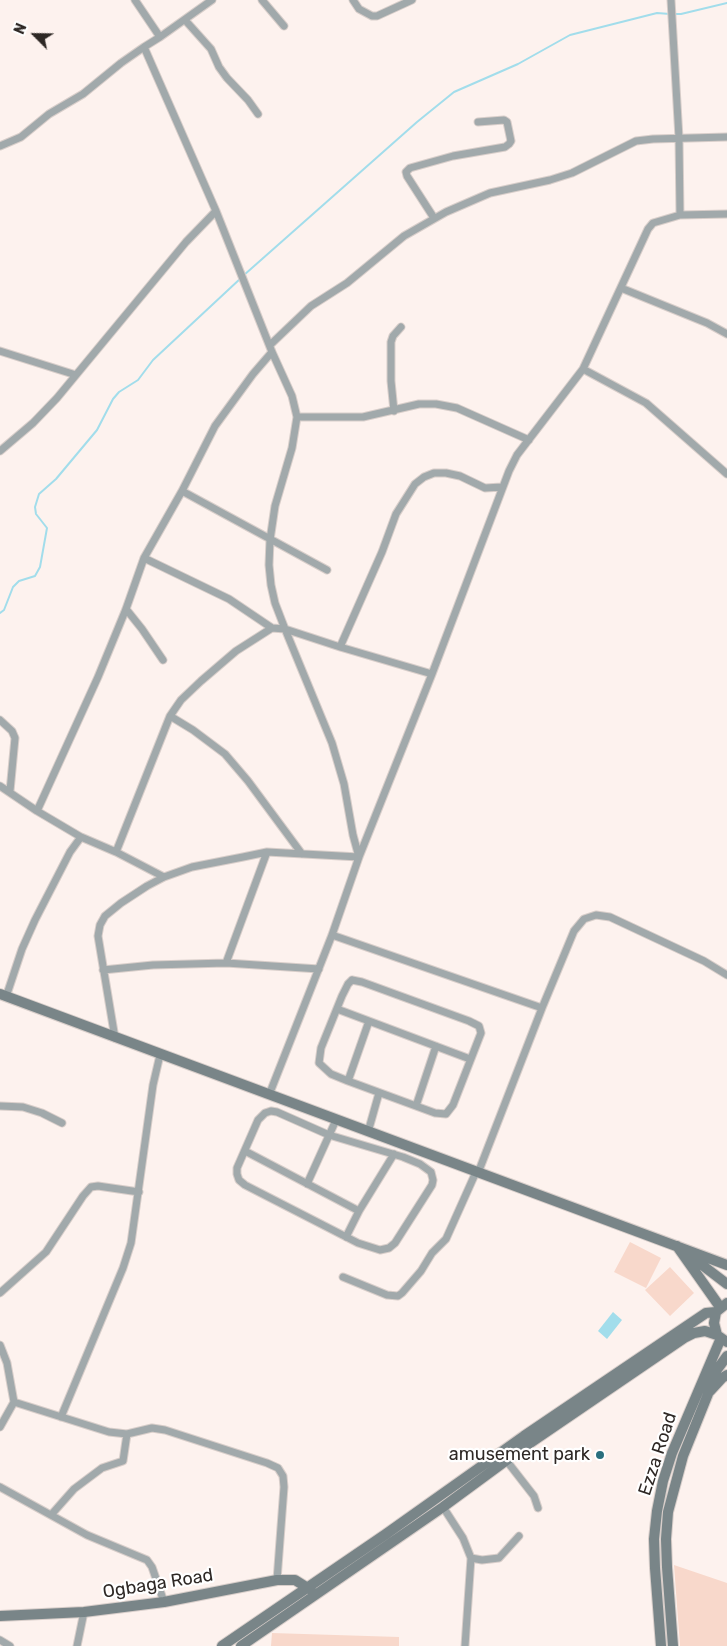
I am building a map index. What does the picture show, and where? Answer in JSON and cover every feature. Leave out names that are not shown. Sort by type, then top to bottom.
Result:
[{"type":"main road","points":[[3,996],[727,1265]]},
{"type":"main road","points":[[676,1245],[727,1284]]},
{"type":"main road","points":[[676,1245],[721,1307]]},
{"type":"main road","points":[[721,1307],[714,1323],[727,1354]]},
{"type":"main road","points":[[241,1646],[312,1591],[524,1436],[706,1313],[721,1307]]},
{"type":"main road","points":[[222,1646],[443,1507],[506,1460],[684,1338],[694,1333],[705,1331],[722,1339]]},
{"type":"main road","name":"Ezza Road","points":[[661,1646],[654,1539],[663,1481],[675,1444],[722,1339]]},
{"type":"main road","name":"Ezza Road","points":[[673,1646],[667,1567],[668,1512],[683,1456],[708,1394],[713,1375],[727,1354]]},
{"type":"main road","points":[[708,1394],[727,1374]]},
{"type":"main road","points":[[655,1568],[667,1567]]},
{"type":"main road","name":"Ogbaga Road","points":[[0,1616],[84,1612],[164,1602],[277,1580],[295,1580],[312,1591]]},
{"type":"street","points":[[135,0],[160,37]]},
{"type":"street","points":[[0,146],[21,137],[49,114],[83,94],[121,62],[212,0]]},
{"type":"street","points":[[262,0],[284,26]]},
{"type":"street","points":[[353,0],[359,9],[372,16],[377,16],[412,0]]},
{"type":"street","points":[[671,3],[679,138],[680,214]]},
{"type":"street","points":[[185,20],[211,49],[226,78],[248,100],[258,114]]},
{"type":"street","points":[[144,48],[216,211],[271,349],[292,396],[297,417],[292,448],[275,506],[270,540],[269,565],[271,585],[285,629],[332,743],[344,784],[359,857]]},
{"type":"street","points":[[434,218],[406,172],[410,168],[453,156],[505,147],[511,141],[507,122],[504,120],[478,122]]},
{"type":"street","points":[[37,810],[98,677],[126,609],[144,558],[182,491],[215,426],[271,349],[311,306],[347,283],[404,236],[446,212],[490,193],[550,180],[572,173],[636,141],[727,137]]},
{"type":"street","points":[[0,452],[33,423],[57,398],[186,242],[216,211]]},
{"type":"street","points":[[269,1095],[332,936],[359,857],[432,674],[502,487],[517,455],[583,369],[648,229],[653,223],[680,214],[727,214]]},
{"type":"street","points":[[621,288],[707,323],[727,334]]},
{"type":"street","points":[[394,411],[391,381],[391,342],[393,336],[401,327]]},
{"type":"street","points":[[0,351],[76,375]]},
{"type":"street","points":[[583,369],[646,403],[727,474]]},
{"type":"street","points":[[297,417],[364,417],[419,404],[436,404],[457,408],[529,440]]},
{"type":"street","points":[[340,648],[382,552],[396,514],[415,484],[424,477],[446,473],[460,476],[485,488],[502,487]]},
{"type":"street","points":[[182,491],[327,570]]},
{"type":"street","points":[[144,558],[229,599],[272,628],[285,629],[340,648],[432,674]]},
{"type":"street","points":[[126,609],[163,660]]},
{"type":"street","points":[[116,852],[170,716],[181,700],[236,651],[272,628]]},
{"type":"street","points":[[170,716],[194,730],[225,754],[248,781],[302,854]]},
{"type":"street","points":[[0,720],[12,731],[15,738],[10,792]]},
{"type":"street","points":[[0,786],[81,837],[116,852],[164,877]]},
{"type":"street","points":[[3,996],[35,920],[70,852],[81,837]]},
{"type":"street","points":[[116,1038],[98,936],[100,925],[105,916],[121,903],[146,886],[192,867],[267,852],[359,857]]},
{"type":"street","points":[[226,963],[267,852]]},
{"type":"street","points":[[343,1277],[387,1295],[398,1296],[421,1271],[432,1252],[446,1239],[477,1173],[574,931],[584,919],[596,915],[610,916],[704,962],[727,976]]},
{"type":"street","points":[[332,936],[542,1008]]},
{"type":"street","points":[[103,970],[153,965],[226,963],[319,969]]},
{"type":"street","points":[[352,980],[357,980],[469,1020],[479,1026],[481,1030],[453,1105],[446,1114],[435,1113],[348,1081],[331,1074],[319,1063],[321,1048],[337,1009],[348,984],[352,980]]},
{"type":"street","points":[[337,1009],[470,1059]]},
{"type":"street","points":[[348,1081],[369,1021]]},
{"type":"street","points":[[416,1106],[436,1046]]},
{"type":"street","points":[[61,1417],[124,1268],[131,1243],[153,1086],[160,1055]]},
{"type":"street","points":[[368,1132],[379,1093]]},
{"type":"street","points":[[0,1106],[22,1107],[42,1112],[62,1123]]},
{"type":"street","points":[[270,1111],[277,1112],[329,1135],[394,1154],[420,1164],[431,1172],[432,1186],[395,1243],[389,1248],[380,1250],[358,1243],[246,1185],[237,1174],[245,1151],[258,1120],[265,1113],[270,1111]]},
{"type":"street","points":[[307,1184],[336,1120]]},
{"type":"street","points":[[245,1151],[360,1211]]},
{"type":"street","points":[[346,1237],[394,1154]]},
{"type":"street","points":[[0,1293],[46,1252],[91,1187],[98,1186],[139,1192]]},
{"type":"street","points":[[0,1345],[8,1364],[14,1402],[0,1426]]},
{"type":"street","points":[[14,1402],[110,1432],[127,1434],[152,1428],[165,1430],[278,1468],[283,1476],[284,1487],[277,1580]]},
{"type":"street","points":[[51,1515],[74,1489],[102,1468],[123,1461],[127,1434]]},
{"type":"street","points":[[506,1460],[534,1496],[538,1508]]},
{"type":"street","points":[[0,1487],[87,1535],[147,1560],[152,1567],[164,1602]]},
{"type":"street","points":[[443,1507],[463,1538],[471,1558],[465,1646]]},
{"type":"street","points":[[471,1558],[482,1560],[499,1558],[519,1536]]},
{"type":"street","points":[[77,1646],[84,1612]]},
{"type":"street","points":[[0,1640],[10,1646]]},
{"type":"shaded area","points":[[630,1242],[661,1258],[646,1288],[614,1272]]},
{"type":"shaded area","points":[[670,1267],[694,1293],[670,1316],[645,1290]]},
{"type":"shaded area","points":[[674,1565],[727,1583],[727,1646],[680,1646]]},
{"type":"shaded area","points":[[272,1633],[399,1637],[399,1646],[271,1646]]},
{"type":"water","points":[[613,1312],[622,1320],[607,1339],[598,1331]]},
{"type":"waterway","points":[[675,14],[727,3]]},
{"type":"waterway","points":[[244,275],[417,122],[454,92],[518,64],[570,35],[657,13],[670,14]]},
{"type":"waterway","points":[[0,613],[4,610],[13,587],[19,581],[35,576],[40,567],[47,528],[36,514],[35,507],[39,494],[56,479],[97,430],[113,399],[119,392],[138,380],[153,360],[241,278]]},
{"type":"place","name":"amusement park","points":[[600,1455]]}]
